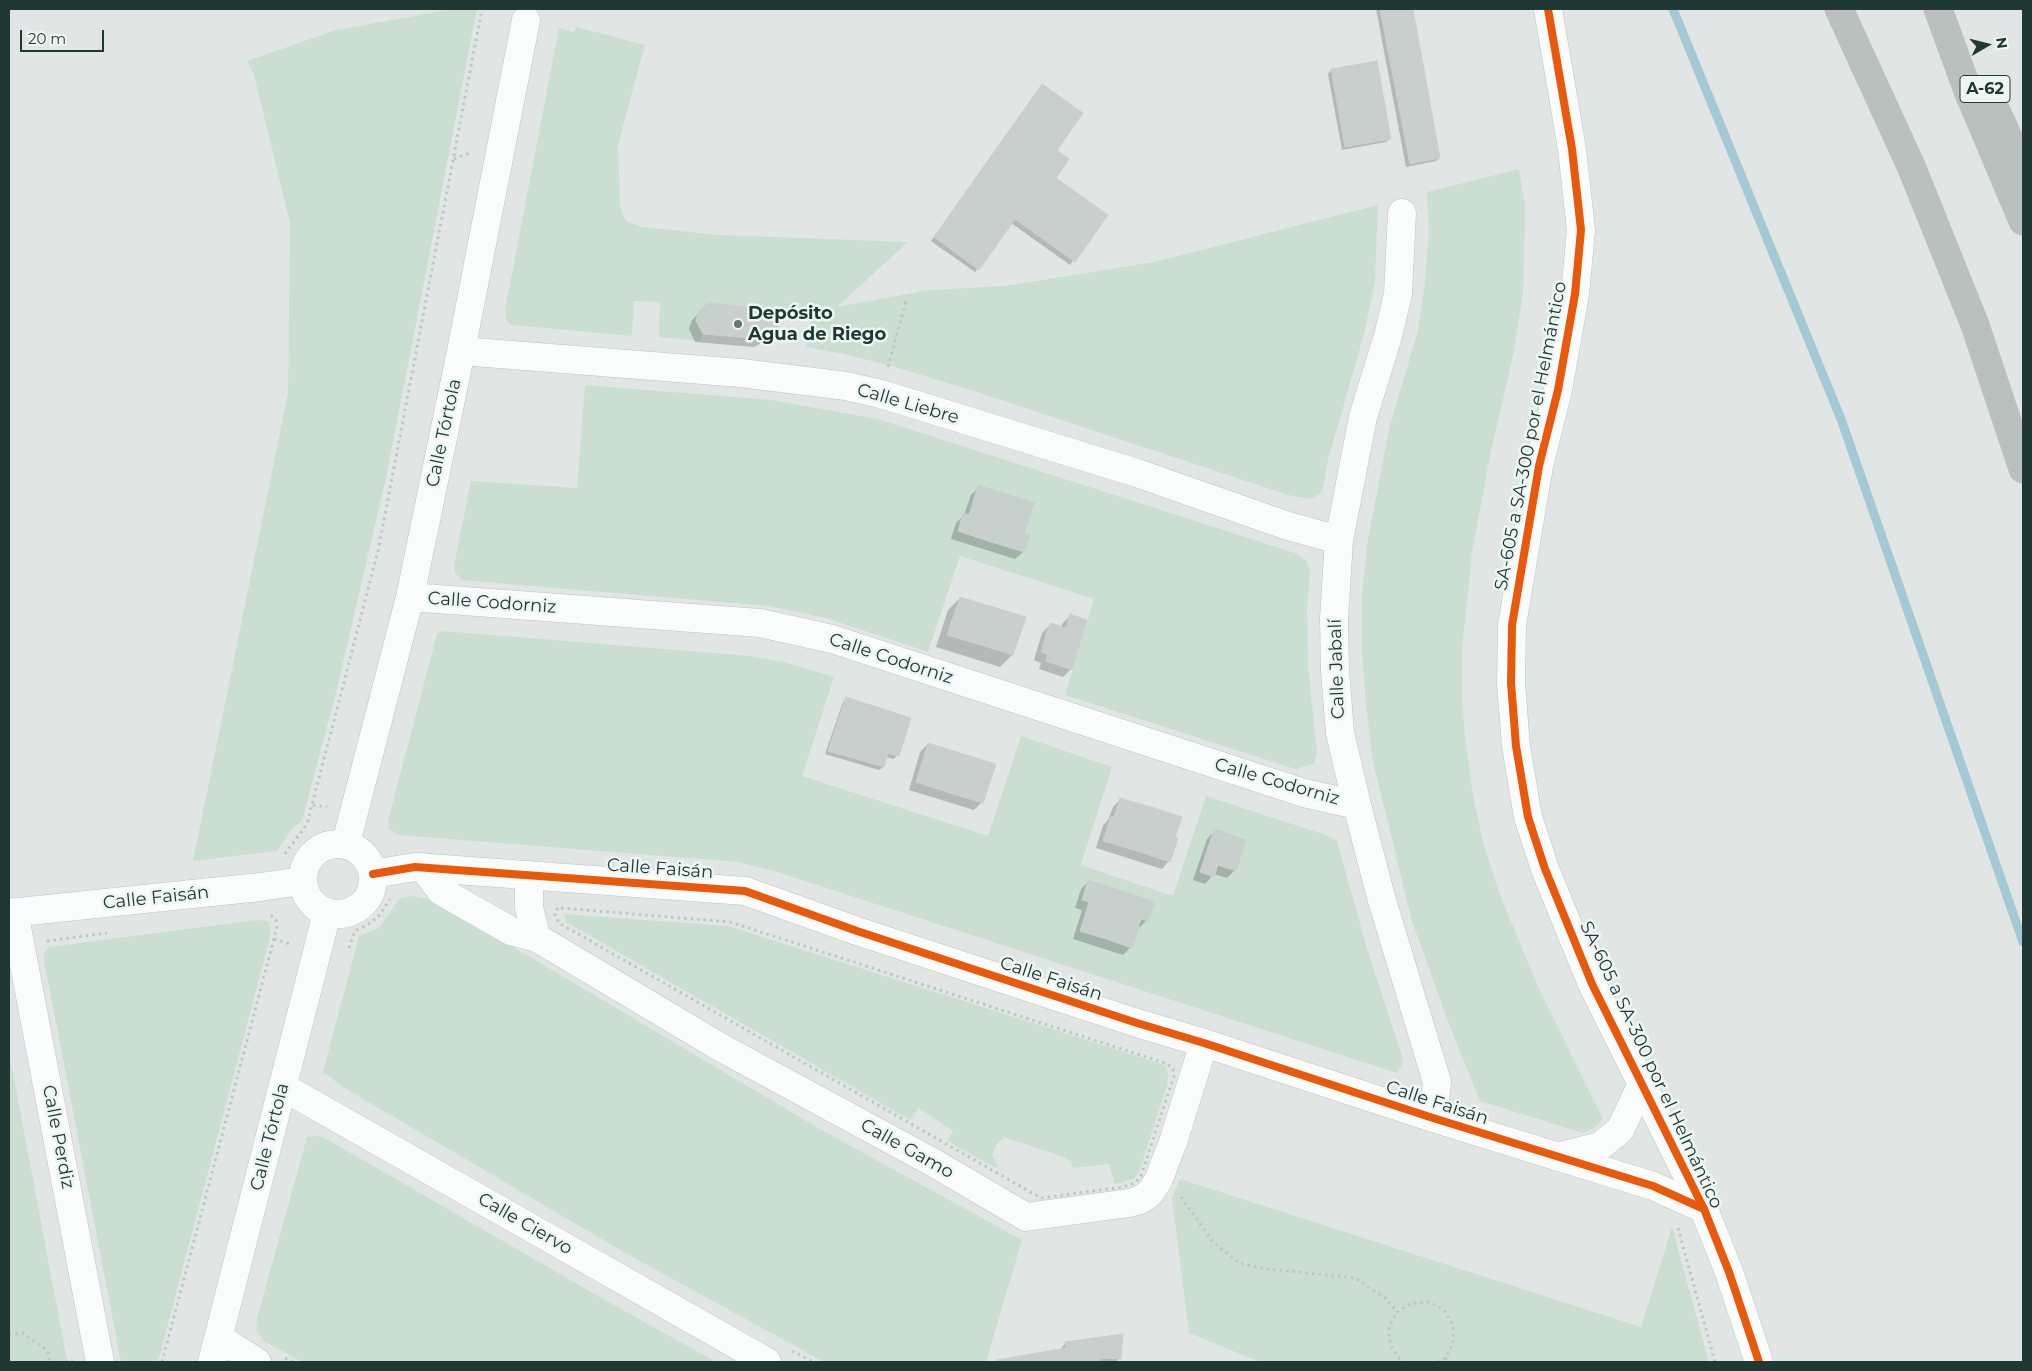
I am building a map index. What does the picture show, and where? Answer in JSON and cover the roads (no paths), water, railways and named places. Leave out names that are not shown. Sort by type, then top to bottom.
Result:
[{"type":"highway","points":[[1838,9],[1911,166],[1974,326],[2023,470]]},
{"type":"highway","points":[[1938,9],[1968,91],[2023,221]]},
{"type":"highway","name":"A-62","points":[[1946,9],[2023,169]]},
{"type":"highway","points":[[1974,326],[2023,427]]},
{"type":"street","name":"SA-605 a SA-300 por el Helmántico","points":[[1548,9],[1572,149],[1580,230],[1575,294],[1558,390],[1538,466],[1512,625],[1511,683],[1516,746],[1528,817],[1545,869],[1592,984],[1704,1209],[1729,1272],[1759,1362]]},
{"type":"street","name":"Calle Tórtola","points":[[346,843],[410,597],[461,352],[526,20]]},
{"type":"street","name":"Calle Jabalí","points":[[1402,213],[1398,294],[1388,336],[1363,417],[1339,540],[1334,618],[1335,671],[1340,733],[1356,805],[1381,897],[1437,1082],[1433,1118]]},
{"type":"street","name":"Calle Liebre","points":[[461,352],[741,373],[846,386],[881,394],[1137,473],[1288,526],[1339,540]]},
{"type":"street","name":"Calle Codorniz","points":[[410,597],[760,623],[832,639],[1304,793],[1356,805]]},
{"type":"street","points":[[346,843],[359,850],[368,860],[373,874],[372,888],[366,901],[355,910],[342,914],[327,913],[315,906],[306,894],[302,881],[305,864],[315,851],[330,844],[346,843]]},
{"type":"street","name":"Calle Faisán","points":[[373,874],[423,867],[745,891],[857,931],[1137,1023],[1556,1157],[1653,1186],[1704,1209]]},
{"type":"street","name":"Calle Gamo","points":[[423,867],[441,891],[511,931],[538,938],[720,1047],[934,1163],[1026,1217],[1129,1203],[1140,1200],[1150,1193],[1158,1181],[1173,1142],[1204,1043]]},
{"type":"street","points":[[529,875],[528,908],[538,938]]},
{"type":"street","name":"Calle Faisán","points":[[11,912],[260,887],[302,881]]},
{"type":"street","name":"Calle Perdiz","points":[[11,912],[100,1362]]},
{"type":"street","name":"Calle Tórtola","points":[[216,1350],[327,913]]},
{"type":"street","points":[[1556,1157],[1600,1146],[1620,1130],[1642,1084]]},
{"type":"street","name":"Calle Ciervo","points":[[283,1087],[766,1362]]},
{"type":"street","points":[[216,1350],[257,1362]]},
{"type":"waterway","points":[[1673,9],[1841,419],[2023,942]]},
{"type":"place","name":"Depósito Agua de Riego","points":[[738,324]]}]
